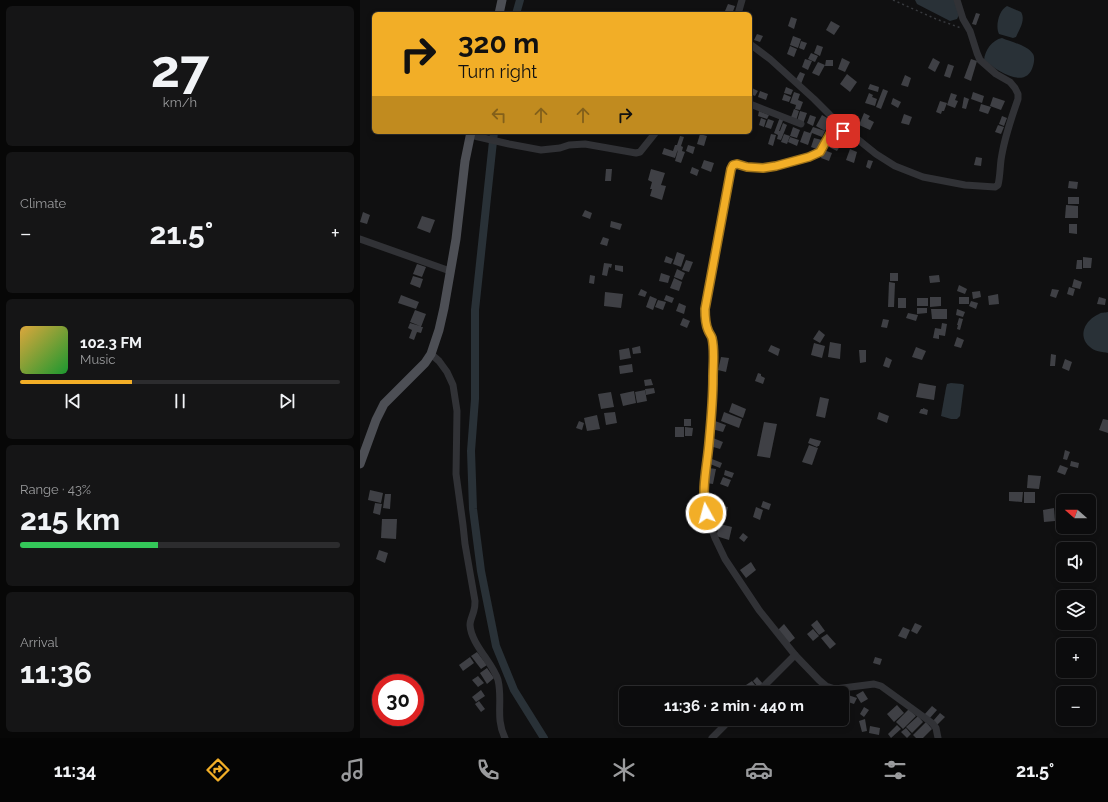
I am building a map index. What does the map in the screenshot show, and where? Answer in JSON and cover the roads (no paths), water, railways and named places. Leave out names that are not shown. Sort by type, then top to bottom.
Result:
[{"type":"main road","points":[[499,12],[502,0]]},
{"type":"main road","points":[[360,464],[376,420],[384,404],[425,363],[431,354],[440,330],[456,240],[465,161],[471,134]]},
{"type":"street","points":[[739,12],[742,0]]},
{"type":"street","points":[[752,46],[770,59],[845,129],[876,154],[895,166],[923,177],[965,185],[992,187],[998,185],[1005,142],[1018,100],[1018,94],[1010,82],[996,74],[980,60],[957,0]]},
{"type":"street","points":[[752,105],[801,124]]},
{"type":"street","points":[[845,129],[841,134],[832,132],[820,152],[809,157],[763,168],[747,167],[737,164],[733,165],[729,175],[705,309],[705,321],[712,338],[713,392],[704,501],[706,513],[715,538],[725,559],[759,610],[795,655],[819,680],[826,686],[835,689],[874,684],[881,686],[932,723],[936,728],[938,738]]},
{"type":"street","points":[[471,134],[509,144],[541,150],[585,144],[636,153],[640,152],[654,134]]},
{"type":"street","points":[[360,239],[450,271]]},
{"type":"street","points":[[431,354],[439,361],[447,372],[453,385],[457,411],[456,474],[465,544],[475,601],[470,625],[475,640],[498,679],[499,720],[501,730],[505,738]]},
{"type":"street","points":[[764,686],[795,655]]},
{"type":"street","points":[[712,738],[724,726]]},
{"type":"waterway","points":[[517,12],[520,0]]},
{"type":"waterway","points":[[494,134],[475,310],[475,399],[471,451],[473,509],[481,571],[496,646],[514,690],[544,738]]}]
